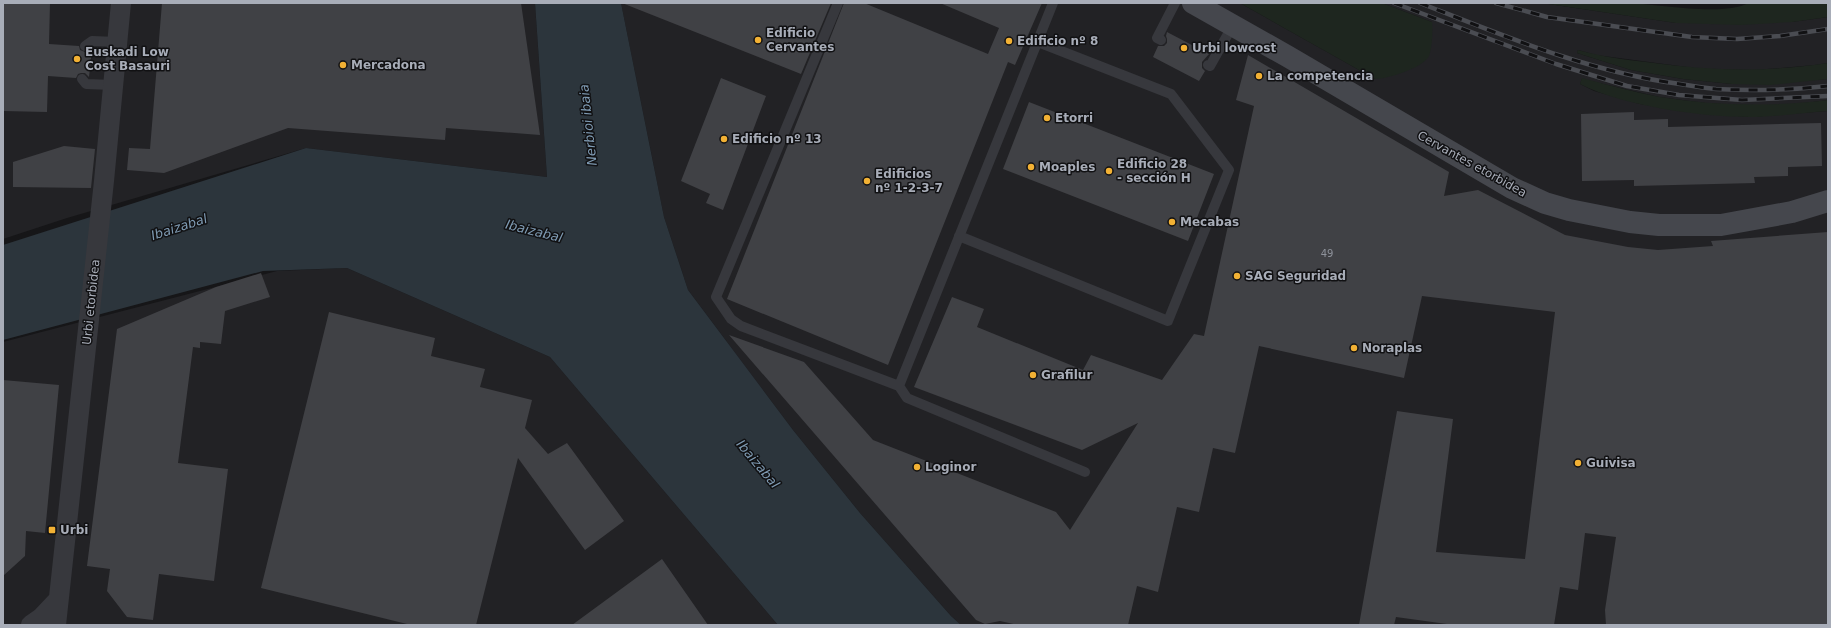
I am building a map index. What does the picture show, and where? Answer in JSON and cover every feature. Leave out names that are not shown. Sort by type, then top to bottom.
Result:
[{"type":"street","name":"Urbi etorbidea","points":[[56,625],[104,181],[121,3]]},
{"type":"street","name":"Cervantes etorbidea","points":[[1192,3],[1512,188],[1545,203],[1569,210],[1630,222],[1659,225],[1721,225],[1792,212],[1828,201]]},
{"type":"street","points":[[31,625],[41,618],[58,600],[70,625]]},
{"type":"lane","points":[[838,3],[716,297],[731,319],[741,326],[899,386],[907,398],[1085,472]]},
{"type":"lane","points":[[899,386],[1053,3]]},
{"type":"lane","points":[[1162,40],[1157,38],[1175,3]]},
{"type":"lane","points":[[1209,66],[1233,26]]},
{"type":"lane","points":[[85,46],[92,41],[117,42]]},
{"type":"lane","points":[[959,236],[1168,321],[1180,292],[1229,170],[1171,94],[1038,42]]},
{"type":"lane","points":[[82,79],[86,84],[113,85]]},
{"type":"shaded area","points":[[1620,2],[1692,9],[1724,9],[1738,7],[1749,3],[1828,3],[1828,17],[1792,22],[1741,25],[1676,23],[1542,3]]},
{"type":"shaded area","points":[[3,3],[535,3],[547,177],[306,148],[67,218],[3,239]]},
{"type":"shaded area","points":[[621,3],[1240,3],[1375,79],[1432,22],[1382,3],[1542,3],[1676,23],[1792,22],[1828,17],[1828,63],[1815,65],[1756,70],[1702,69],[1596,55],[1578,50],[1577,53],[1631,70],[1683,79],[1732,84],[1828,79],[1828,100],[1798,104],[1752,106],[1705,103],[1659,97],[1582,79],[1580,84],[1594,91],[1640,104],[1690,112],[1749,117],[1828,111],[1828,625],[961,625],[951,616],[860,513],[793,430],[688,290],[664,217]]},
{"type":"shaded area","points":[[1240,3],[1382,3],[1432,22],[1430,53],[1420,65],[1412,69],[1396,75],[1375,79]]},
{"type":"shaded area","points":[[1578,50],[1597,55],[1698,68],[1763,69],[1828,63],[1828,79],[1770,85],[1732,84],[1683,79],[1631,70],[1577,53]]},
{"type":"shaded area","points":[[1582,78],[1660,97],[1723,104],[1786,104],[1828,100],[1828,111],[1779,116],[1749,117],[1708,115],[1663,109],[1598,92],[1580,84]]},
{"type":"shaded area","points":[[347,268],[550,357],[778,625],[3,625],[3,342],[277,271]]},
{"type":"water","points":[[535,3],[621,3],[664,217],[688,290],[793,430],[860,513],[951,616],[961,625],[778,625],[550,357],[347,268],[263,271],[3,340],[3,245],[306,148],[547,177]]},
{"type":"building","points":[[3,3],[50,3],[49,44],[79,46],[80,50],[85,52],[92,49],[89,77],[85,73],[78,74],[76,78],[48,76],[47,112],[3,111]]},
{"type":"building","name":"Mercadona","points":[[162,3],[521,3],[540,135],[446,128],[445,140],[288,128],[164,173],[127,170],[129,148],[150,149]]},
{"type":"building","name":"Edificio Cervantes","points":[[622,3],[831,3],[801,74]]},
{"type":"building","name":"Edificios nº 1-2-3-7","points":[[844,3],[864,3],[988,54],[999,28],[940,3],[1042,3],[1015,65],[1008,62],[888,365],[727,299]]},
{"type":"building","points":[[1167,32],[1209,54],[1202,62],[1202,68],[1205,71],[1199,81],[1153,57],[1158,46],[1164,46],[1167,43]]},
{"type":"building","points":[[1248,55],[1449,172],[1444,196],[1478,190],[1565,235],[1628,247],[1658,250],[1713,246],[1711,241],[1828,232],[1828,625],[1606,625],[1605,610],[1616,537],[1585,533],[1578,590],[1560,587],[1554,625],[1454,625],[1396,617],[1394,625],[1359,625],[1397,411],[1453,419],[1436,552],[1525,559],[1555,312],[1422,296],[1404,378],[1259,346],[1235,453],[1213,448],[1199,512],[1177,507],[1158,592],[1137,586],[1128,625],[1018,625],[1000,621],[985,624],[976,620],[729,335],[804,362],[873,440],[1056,512],[1070,530],[1138,423],[1082,450],[914,387],[952,297],[984,309],[977,327],[1083,370],[1091,355],[1162,380],[1194,334],[1204,336],[1254,106],[1236,100]]},
{"type":"building","name":"Edificio nº 13","points":[[721,78],[766,96],[723,210],[706,203],[710,194],[681,181]]},
{"type":"building","name":"Edificio 28 - sección H","points":[[1029,102],[1214,174],[1188,241],[1003,169]]},
{"type":"building","points":[[1634,112],[1634,120],[1668,119],[1668,127],[1821,123],[1822,166],[1788,167],[1788,176],[1754,177],[1755,183],[1634,186],[1634,180],[1582,181],[1581,114]]},
{"type":"building","points":[[64,146],[95,149],[91,188],[13,187],[13,162]]},
{"type":"building","points":[[261,273],[270,297],[225,311],[221,344],[200,342],[200,348],[193,347],[178,463],[228,469],[214,581],[159,574],[153,620],[127,617],[107,591],[110,569],[87,566],[117,329],[216,287]]},
{"type":"building","points":[[329,312],[435,338],[431,356],[485,369],[480,387],[532,400],[525,428],[548,454],[567,443],[624,521],[585,550],[518,458],[476,625],[411,625],[261,588]]},
{"type":"building","points":[[3,380],[59,385],[45,533],[26,531],[25,556],[3,576]]},
{"type":"building","points":[[662,559],[708,625],[572,625]]},
{"type":"railway","points":[[1394,3],[1556,64],[1627,86],[1679,95],[1742,100],[1828,96]]},
{"type":"railway","points":[[1420,3],[1515,40],[1580,62],[1646,78],[1702,88],[1730,90],[1786,89],[1828,86]]},
{"type":"railway","points":[[1496,3],[1547,17],[1692,37],[1737,39],[1780,36],[1828,29]]},
{"type":"place","name":"Edificio Cervantes","points":[[758,40]]},
{"type":"place","name":"Edificio nº 8","points":[[1009,41]]},
{"type":"place","name":"Urbi lowcost","points":[[1184,48]]},
{"type":"place","name":"Euskadi Low Cost Basauri","points":[[77,59]]},
{"type":"place","name":"Mercadona","points":[[343,65]]},
{"type":"place","name":"La competencia","points":[[1259,76]]},
{"type":"place","name":"Etorri","points":[[1047,118]]},
{"type":"place","name":"Edificio nº 13","points":[[724,139]]},
{"type":"place","name":"Moaples","points":[[1031,167]]},
{"type":"place","name":"Edificio 28 - sección H","points":[[1109,171]]},
{"type":"place","name":"Edificios nº 1-2-3-7","points":[[867,181]]},
{"type":"place","name":"Mecabas","points":[[1172,222]]},
{"type":"place","name":"SAG Seguridad","points":[[1237,276]]},
{"type":"place","name":"Noraplas","points":[[1354,348]]},
{"type":"place","name":"Grafilur","points":[[1033,375]]},
{"type":"place","name":"Guivisa","points":[[1578,463]]},
{"type":"place","name":"Loginor","points":[[917,467]]},
{"type":"place","name":"Urbi","points":[[52,530]]},
{"type":"water label","name":"Nerbioi ibaia","points":[[588,125]]},
{"type":"water label","name":"Ibaizabal","points":[[179,227]]},
{"type":"water label","name":"Ibaizabal","points":[[534,231]]},
{"type":"water label","name":"Ibaizabal","points":[[758,464]]}]
